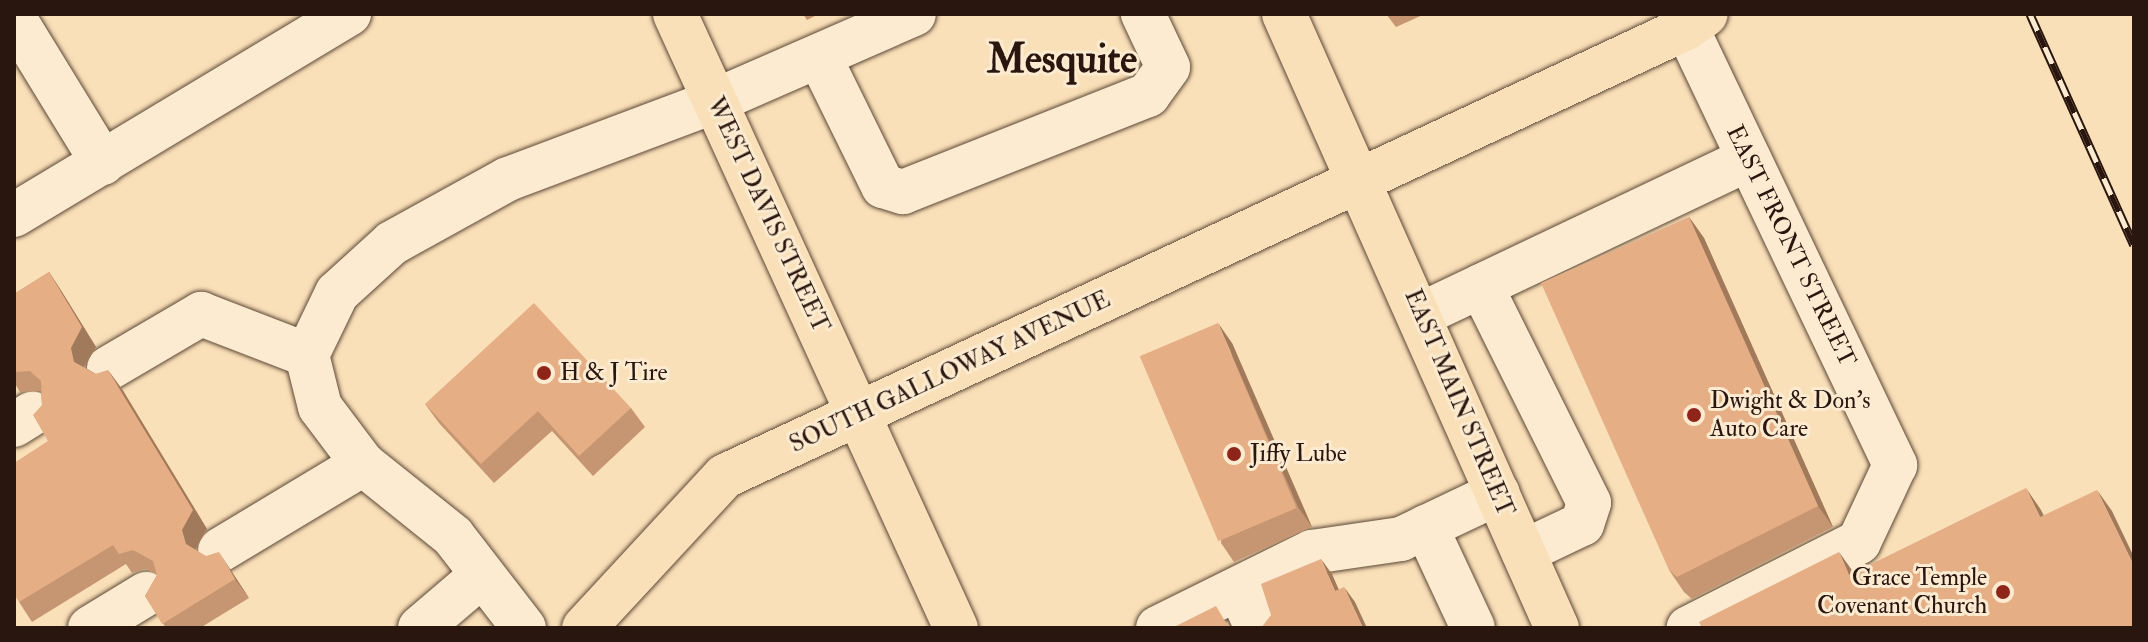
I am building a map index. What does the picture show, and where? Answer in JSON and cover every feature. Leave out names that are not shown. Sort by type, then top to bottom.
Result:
[{"type":"main road","name":"WEST DAVIS STREET","points":[[675,14],[862,415],[956,628]]},
{"type":"main road","name":"EAST MAIN STREET","points":[[1284,14],[1361,178],[1557,628]]},
{"type":"main road","name":"SOUTH GALLOWAY AVENUE","points":[[584,628],[725,476],[862,415],[1691,18]]},
{"type":"street","points":[[14,215],[349,14]]},
{"type":"street","points":[[524,628],[453,536],[363,464],[320,407],[307,355],[337,293],[392,243],[508,179],[715,101],[914,14]]},
{"type":"street","points":[[819,56],[883,186],[903,192],[1148,95],[1168,67],[1143,14]]},
{"type":"street","points":[[14,18],[103,163]]},
{"type":"street","name":"EAST FRONT STREET","points":[[1689,628],[1859,542],[1895,465],[1749,159],[1691,18]]},
{"type":"street","points":[[1420,315],[1749,159]]},
{"type":"street","points":[[1481,286],[1589,503],[1582,524],[1523,552]]},
{"type":"street","points":[[109,368],[201,314],[307,355]]},
{"type":"street","points":[[220,550],[363,464]]},
{"type":"street","points":[[1158,628],[1312,552],[1401,539],[1498,493]]},
{"type":"street","points":[[1426,527],[1473,628]]},
{"type":"street","points":[[420,628],[482,575]]},
{"type":"street","points":[[1239,589],[1257,628]]},
{"type":"street","points":[[90,628],[146,594]]},
{"type":"building","name":"Dwight & Don's Auto Care","points":[[1689,217],[1818,506],[1677,577],[1669,570],[1541,283]]},
{"type":"building","points":[[49,272],[82,327],[71,348],[74,362],[95,374],[108,370],[193,510],[182,530],[186,544],[206,556],[219,552],[235,579],[162,624],[145,596],[157,575],[153,561],[133,550],[119,554],[113,545],[19,602],[14,594],[14,463],[48,441],[33,415],[42,405],[41,381],[30,371],[14,372],[14,294]]},
{"type":"building","name":"H & J Tire","points":[[534,303],[631,408],[579,456],[538,411],[481,464],[425,404]]},
{"type":"building","name":"Jiffy Lube","points":[[1218,323],[1297,508],[1218,541],[1140,356]]},
{"type":"building","name":"Grace Temple Covenant Church","points":[[2026,488],[2040,517],[2097,490],[2134,566],[2134,628],[1702,628],[1699,622],[1839,552],[1849,575]]},
{"type":"building","points":[[1321,559],[1335,591],[1344,587],[1363,628],[1261,628],[1271,615],[1261,584]]},
{"type":"building","points":[[1216,606],[1229,628],[1172,628]]},
{"type":"railway","points":[[2030,14],[2134,245]]},
{"type":"place","name":"H & J Tire","points":[[544,373]]},
{"type":"place","name":"Dwight & Don's Auto Care","points":[[1694,415]]},
{"type":"place","name":"Jiffy Lube","points":[[1234,454]]},
{"type":"place","name":"Grace Temple Covenant Church","points":[[2003,592]]},
{"type":"district","name":"Mesquite","points":[[1062,60]]}]
